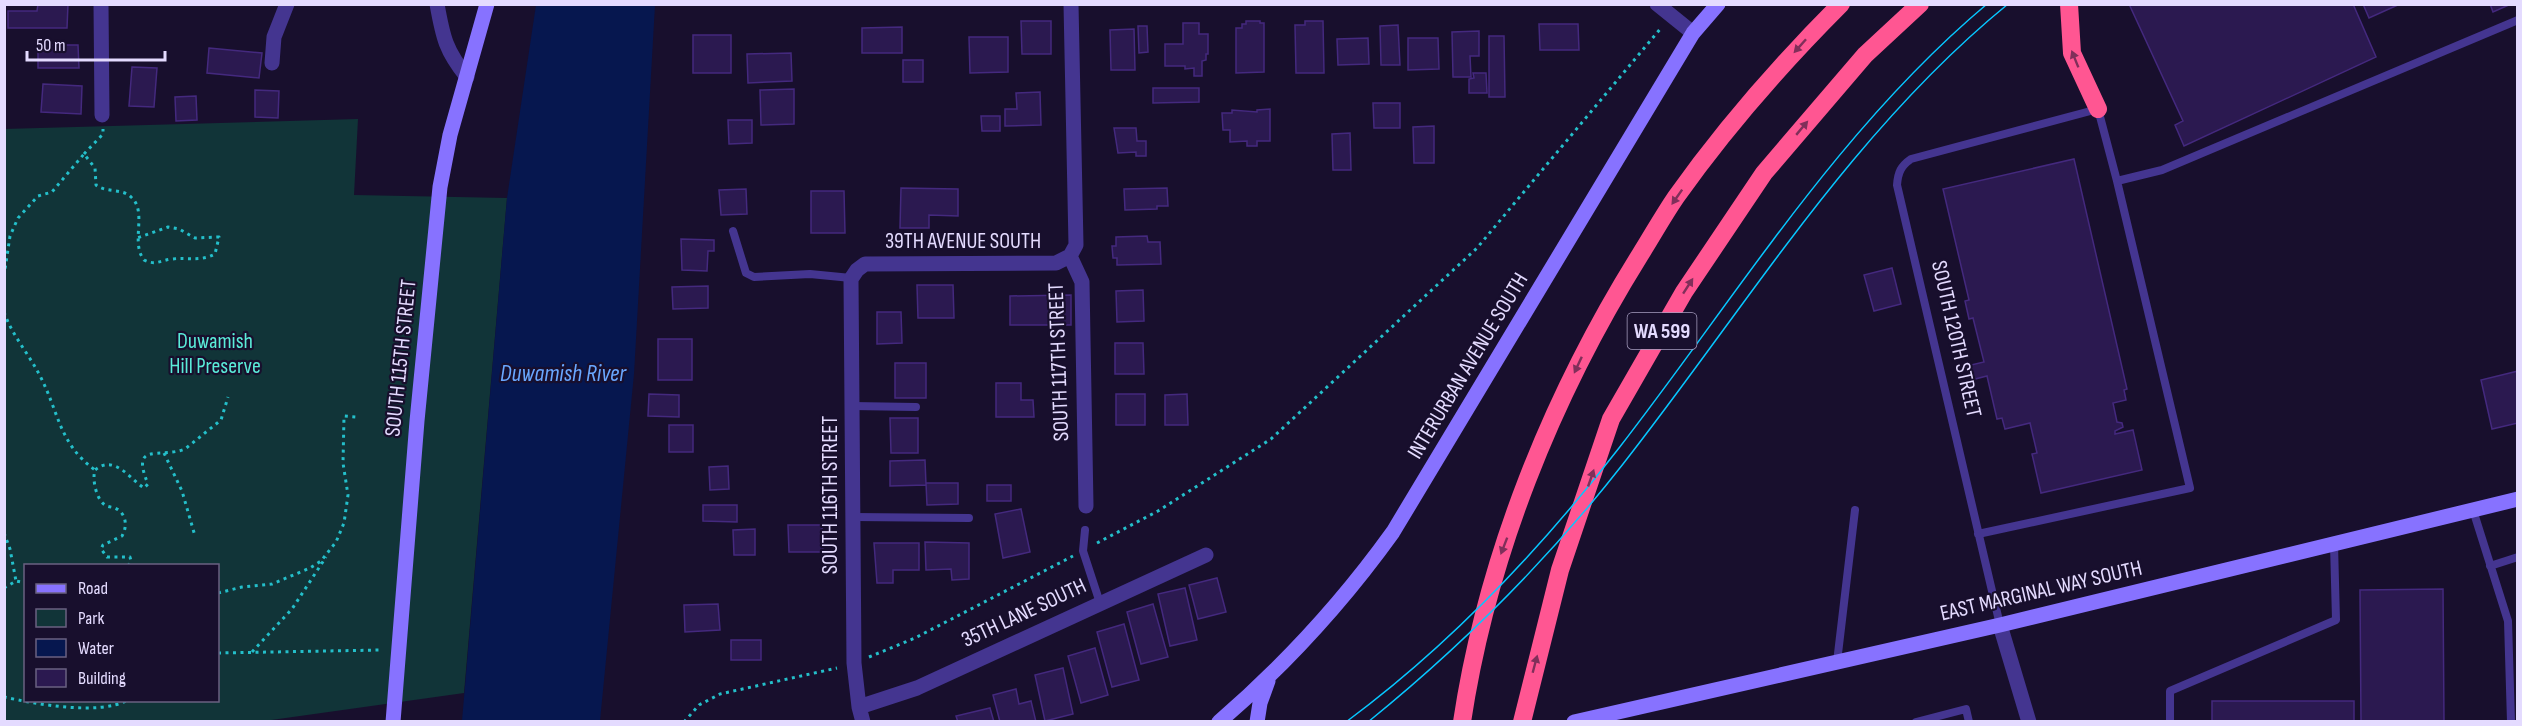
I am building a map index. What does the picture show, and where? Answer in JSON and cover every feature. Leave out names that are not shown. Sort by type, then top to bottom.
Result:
[{"type":"highway","name":"WA 599","points":[[1462,722],[1471,661],[1496,569],[1541,450],[1578,365],[1609,306],[1675,199],[1731,125],[1803,42],[1841,4]]},
{"type":"highway","name":"WA 599","points":[[1522,722],[1560,570],[1611,419],[1684,292],[1764,173],[1864,55],[1920,4]]},
{"type":"highway","points":[[2069,4],[2072,53],[2098,109]]},
{"type":"street","points":[[101,4],[102,115]]},
{"type":"street","points":[[272,63],[274,37],[287,4]]},
{"type":"street","points":[[437,4],[441,28],[452,58],[467,77]]},
{"type":"street","name":"SOUTH 115TH STREET","points":[[393,722],[417,421],[440,187],[450,135],[487,4]]},
{"type":"street","name":"SOUTH 117TH STREET","points":[[1071,4],[1076,245],[1070,256],[1082,282],[1086,506]]},
{"type":"street","points":[[1657,4],[1693,33]]},
{"type":"street","name":"INTERURBAN AVENUE SOUTH","points":[[1219,722],[1269,678],[1333,611],[1393,532],[1693,33],[1718,4]]},
{"type":"street","name":"39TH AVENUE SOUTH","points":[[854,274],[865,264],[1056,263],[1070,256]]},
{"type":"street","name":"SOUTH 116TH STREET","points":[[854,274],[852,406],[854,663],[861,714]]},
{"type":"street","name":"EAST MARGINAL WAY SOUTH","points":[[1580,720],[2000,624],[2517,500]]},
{"type":"street","name":"35TH LANE SOUTH","points":[[861,714],[1206,555]]},
{"type":"street","name":"SOUTH 120TH STREET","points":[[2000,624],[2029,722]]},
{"type":"street","points":[[1257,722],[1260,703],[1269,678]]},
{"type":"lane","points":[[2117,181],[2162,170],[2517,20]]},
{"type":"lane","points":[[1978,534],[2190,488],[2098,109]]},
{"type":"lane","name":"SOUTH 120TH STREET","points":[[2000,624],[1897,185],[1898,174],[1903,164],[1911,159],[2098,109]]},
{"type":"lane","points":[[733,231],[746,273],[754,277],[854,274]]},
{"type":"lane","points":[[852,406],[916,407]]},
{"type":"lane","points":[[1837,662],[1855,510]]},
{"type":"lane","points":[[2474,510],[2508,621],[2513,656],[2511,722]]},
{"type":"lane","points":[[853,517],[969,518]]},
{"type":"lane","points":[[1085,530],[1083,551],[1100,603]]},
{"type":"lane","points":[[2170,722],[2170,691],[2336,620],[2334,544]]},
{"type":"lane","points":[[2490,566],[2517,557]]},
{"type":"lane","points":[[1916,722],[1966,710],[1969,722]]},
{"type":"path","points":[[866,658],[915,638],[1158,511],[1271,439],[1477,248],[1651,39]]},
{"type":"path","points":[[4,276],[10,236],[18,218],[38,195],[52,192],[91,147]]},
{"type":"path","points":[[84,154],[95,168],[96,184],[103,190],[130,196],[137,204],[138,238],[139,254],[150,263],[159,263],[170,258],[202,259],[215,254],[219,245],[219,237],[195,238],[179,229],[168,227],[138,238]]},
{"type":"path","points":[[4,312],[40,376],[70,447],[80,459],[95,470]]},
{"type":"path","points":[[129,564],[130,557],[107,557],[101,549],[103,545],[122,536],[125,519],[122,512],[105,505],[100,498],[94,480],[95,470],[101,465],[110,464],[132,476],[144,488],[148,484],[141,466],[144,458],[151,453],[185,449],[214,426],[223,415],[228,397]]},
{"type":"path","points":[[252,652],[292,609],[336,542],[344,523],[348,495],[343,463],[344,416],[356,417]]},
{"type":"path","points":[[165,453],[182,492],[195,536]]},
{"type":"path","points":[[4,533],[10,549],[16,581]]},
{"type":"path","points":[[219,593],[242,587],[272,584],[310,568],[321,561],[336,542]]},
{"type":"path","points":[[4,588],[16,581],[24,583]]},
{"type":"path","points":[[219,653],[398,650]]},
{"type":"path","points":[[684,722],[699,705],[720,694],[836,668]]},
{"type":"path","points":[[4,697],[24,700]]},
{"type":"path","points":[[40,703],[99,709],[122,702]]},
{"type":"green space","name":"Duwamish Hill Preserve","points":[[358,119],[354,195],[507,198],[464,693],[257,722],[5,721],[4,129]]},
{"type":"water","name":"Duwamish River","points":[[536,5],[655,5],[634,374],[600,721],[462,721],[507,198]]},
{"type":"building","points":[[38,4],[68,4],[67,28],[8,28],[8,11],[37,11]]},
{"type":"building","points":[[2129,4],[2353,4],[2376,57],[2184,146],[2175,125],[2183,121]]},
{"type":"building","points":[[2363,4],[2400,4],[2369,18]]},
{"type":"building","points":[[2490,4],[2511,4],[2493,12]]},
{"type":"building","points":[[1021,21],[1051,21],[1051,54],[1022,54]]},
{"type":"building","points":[[1246,21],[1264,23],[1264,72],[1236,73],[1236,28],[1242,28],[1242,24],[1246,24]]},
{"type":"building","points":[[1305,21],[1323,21],[1324,73],[1296,73],[1295,25],[1305,25]]},
{"type":"building","points":[[1183,23],[1199,23],[1199,34],[1208,34],[1208,54],[1206,54],[1206,60],[1202,61],[1202,76],[1194,76],[1194,68],[1165,66],[1165,44],[1183,44]]},
{"type":"building","points":[[1539,24],[1578,24],[1579,50],[1540,50]]},
{"type":"building","points":[[1398,25],[1400,65],[1381,65],[1380,26]]},
{"type":"building","points":[[1138,26],[1147,26],[1148,52],[1139,53]]},
{"type":"building","points":[[902,27],[902,53],[862,53],[862,28]]},
{"type":"building","points":[[1134,29],[1135,70],[1111,70],[1110,30]]},
{"type":"building","points":[[1479,31],[1479,56],[1470,56],[1471,77],[1453,77],[1452,32]]},
{"type":"building","points":[[693,35],[731,35],[731,73],[693,73]]},
{"type":"building","points":[[1489,36],[1504,36],[1505,97],[1489,97]]},
{"type":"building","points":[[969,37],[1008,37],[1008,72],[970,73]]},
{"type":"building","points":[[1368,38],[1369,64],[1338,65],[1337,39]]},
{"type":"building","points":[[1408,38],[1438,38],[1439,69],[1408,70]]},
{"type":"building","points":[[38,45],[78,45],[79,68],[38,68]]},
{"type":"building","points":[[209,48],[262,53],[259,78],[207,73]]},
{"type":"building","points":[[791,53],[792,81],[748,83],[747,54]]},
{"type":"building","points":[[903,60],[923,60],[923,82],[903,82]]},
{"type":"building","points":[[132,67],[157,68],[154,107],[129,106]]},
{"type":"building","points":[[1473,73],[1486,73],[1487,93],[1469,93],[1469,79],[1474,78]]},
{"type":"building","points":[[43,84],[82,86],[81,114],[41,112]]},
{"type":"building","points":[[1153,88],[1199,88],[1199,102],[1153,103]]},
{"type":"building","points":[[794,89],[794,124],[761,125],[760,90]]},
{"type":"building","points":[[255,90],[279,91],[278,118],[255,117]]},
{"type":"building","points":[[1040,92],[1041,125],[1005,126],[1005,109],[1017,109],[1016,93]]},
{"type":"building","points":[[196,96],[197,120],[176,121],[175,97]]},
{"type":"building","points":[[1373,103],[1400,103],[1400,128],[1374,128]]},
{"type":"building","points":[[1270,109],[1270,141],[1257,141],[1257,146],[1247,146],[1247,141],[1230,142],[1230,130],[1223,130],[1222,113],[1232,113],[1232,110],[1257,112],[1257,110]]},
{"type":"building","points":[[981,116],[1000,116],[1000,131],[982,131]]},
{"type":"building","points":[[728,120],[752,120],[752,143],[729,144]]},
{"type":"building","points":[[1434,126],[1434,163],[1414,163],[1413,127]]},
{"type":"building","points":[[1114,128],[1136,128],[1137,141],[1146,141],[1146,156],[1136,156],[1136,152],[1118,153]]},
{"type":"building","points":[[1350,133],[1351,170],[1333,170],[1332,134]]},
{"type":"building","points":[[2074,159],[2127,389],[2124,390],[2126,400],[2113,403],[2117,422],[2122,423],[2123,427],[2115,431],[2115,434],[2133,430],[2142,470],[2041,493],[2032,454],[2037,453],[2030,423],[2005,429],[2002,418],[1997,419],[1987,376],[1975,379],[1971,365],[1984,362],[1973,318],[1969,319],[1965,301],[1969,300],[1943,189]]},
{"type":"building","points":[[901,188],[958,189],[958,216],[929,215],[929,228],[900,228]]},
{"type":"building","points":[[1167,188],[1168,206],[1157,206],[1157,209],[1125,210],[1124,189]]},
{"type":"building","points":[[746,189],[747,214],[721,215],[719,190]]},
{"type":"building","points":[[811,191],[844,191],[845,233],[811,233]]},
{"type":"building","points":[[1147,236],[1148,242],[1160,242],[1161,264],[1117,265],[1117,258],[1113,258],[1112,246],[1116,246],[1116,237]]},
{"type":"building","points":[[681,239],[714,240],[714,251],[708,251],[707,271],[682,270]]},
{"type":"building","points":[[1892,268],[1901,304],[1874,311],[1864,275]]},
{"type":"building","points":[[917,285],[953,285],[954,318],[918,318]]},
{"type":"building","points":[[708,286],[708,308],[673,309],[672,287]]},
{"type":"building","points":[[1143,290],[1144,321],[1117,322],[1116,291]]},
{"type":"building","points":[[1071,295],[1071,325],[1010,325],[1010,296]]},
{"type":"building","points":[[877,312],[901,312],[902,343],[877,344]]},
{"type":"building","points":[[658,339],[692,339],[692,380],[658,380]]},
{"type":"building","points":[[1115,343],[1143,343],[1144,374],[1115,374]]},
{"type":"building","points":[[895,363],[926,363],[926,398],[895,398]]},
{"type":"building","points":[[2518,371],[2518,423],[2492,429],[2481,380]]},
{"type":"building","points":[[996,383],[1021,383],[1021,400],[1033,400],[1034,417],[996,417]]},
{"type":"building","points":[[649,394],[679,395],[679,417],[648,416]]},
{"type":"building","points":[[1116,394],[1145,394],[1145,425],[1116,425]]},
{"type":"building","points":[[1187,394],[1188,425],[1165,425],[1165,395]]},
{"type":"building","points":[[890,418],[918,418],[918,453],[891,453]]},
{"type":"building","points":[[669,425],[693,425],[693,452],[669,452]]},
{"type":"building","points":[[925,460],[926,485],[890,486],[890,461]]},
{"type":"building","points":[[728,466],[729,489],[710,490],[709,467]]},
{"type":"building","points":[[926,483],[958,483],[958,504],[927,505]]},
{"type":"building","points":[[987,485],[1011,485],[1011,501],[987,501]]},
{"type":"building","points":[[703,505],[737,505],[737,522],[703,521]]},
{"type":"building","points":[[1021,509],[1030,552],[1003,558],[995,514]]},
{"type":"building","points":[[788,525],[822,525],[823,552],[789,552]]},
{"type":"building","points":[[755,529],[755,555],[734,555],[733,530]]},
{"type":"building","points":[[925,542],[969,543],[969,579],[952,580],[951,569],[926,570]]},
{"type":"building","points":[[874,543],[919,543],[919,570],[893,570],[893,583],[877,583]]},
{"type":"building","points":[[1217,578],[1226,612],[1198,619],[1189,585]]},
{"type":"building","points":[[1185,588],[1197,640],[1170,646],[1158,594]]},
{"type":"building","points":[[2443,589],[2444,722],[2361,722],[2360,590]]},
{"type":"building","points":[[718,604],[720,630],[685,632],[684,605]]},
{"type":"building","points":[[1153,604],[1168,657],[1141,664],[1127,612]]},
{"type":"building","points":[[1124,624],[1139,680],[1112,687],[1097,632]]},
{"type":"building","points":[[731,640],[761,640],[761,660],[731,660]]},
{"type":"building","points":[[1095,648],[1108,695],[1081,703],[1068,656]]},
{"type":"building","points":[[1063,668],[1073,714],[1045,721],[1035,675]]},
{"type":"building","points":[[1016,689],[1019,704],[1031,701],[1036,722],[1000,722],[993,695]]},
{"type":"building","points":[[2212,701],[2354,701],[2354,722],[2212,722]]},
{"type":"building","points":[[990,708],[994,722],[958,722],[956,716]]},
{"type":"tram line","points":[[1346,722],[1421,661],[1457,628],[1558,523],[1619,448],[1836,159],[1933,53],[1987,4]]},
{"type":"tram line","points":[[1368,722],[1471,632],[1565,534],[1623,464],[1803,223],[1850,164],[1951,54],[2008,4]]}]
